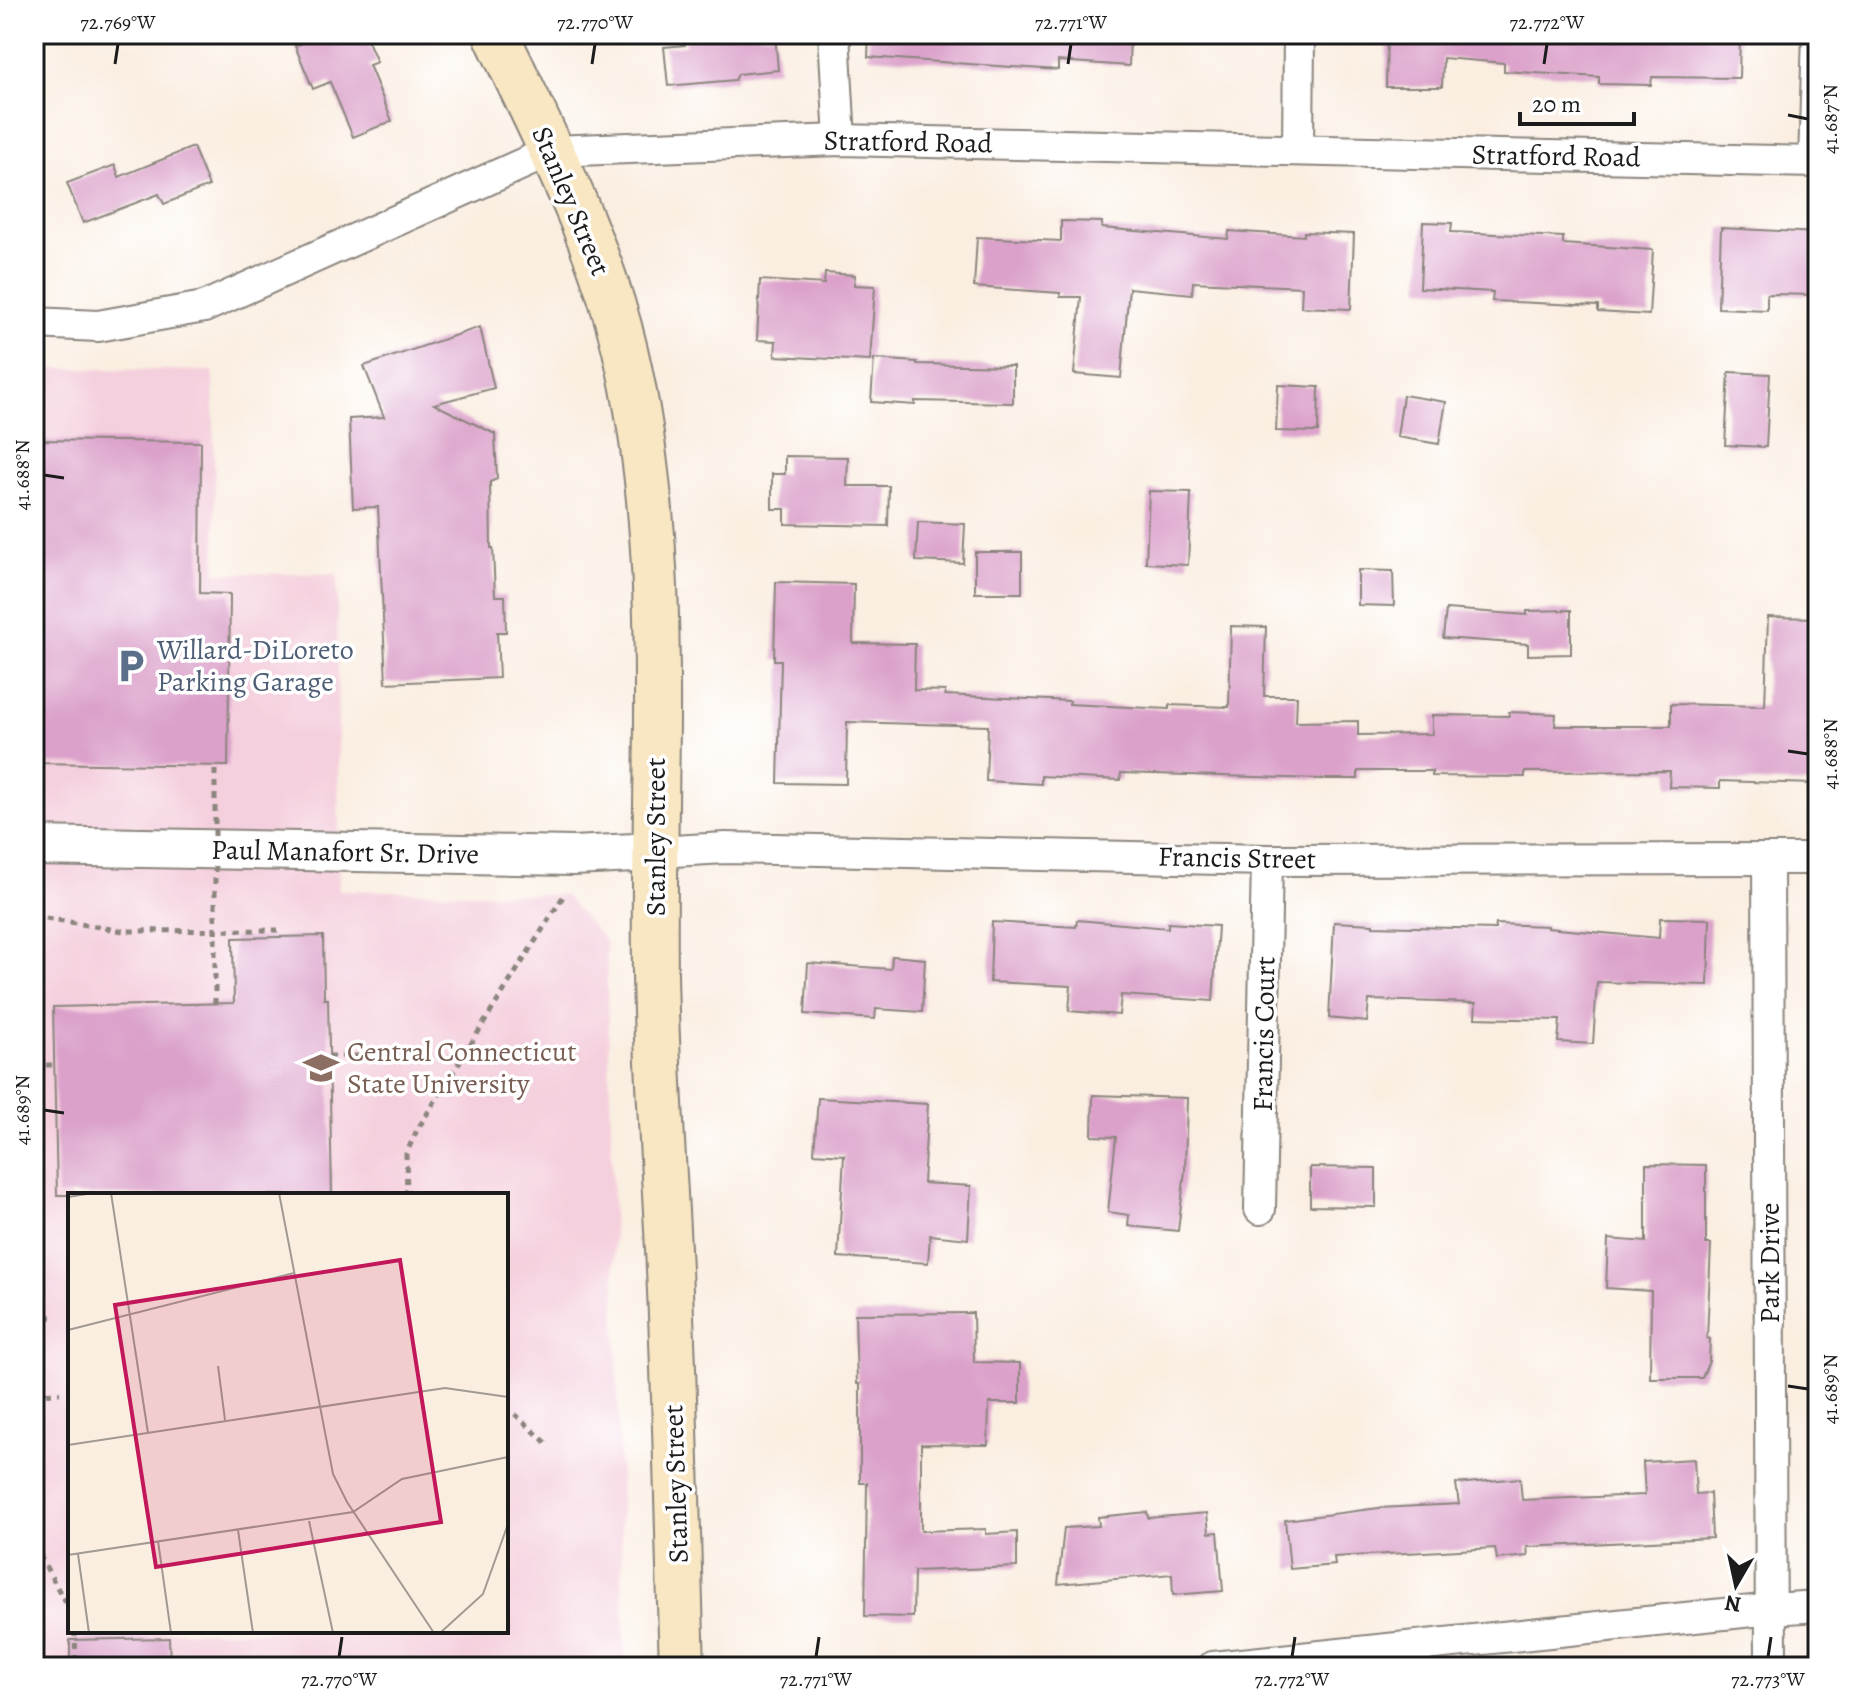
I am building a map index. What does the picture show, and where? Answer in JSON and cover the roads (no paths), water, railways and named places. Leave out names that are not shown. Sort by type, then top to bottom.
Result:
[{"type":"main road","name":"Stanley Street","points":[[496,34],[551,151],[602,271],[626,353],[651,517],[655,594],[657,1029],[672,1321],[682,1667]]},
{"type":"street","points":[[834,34],[840,140]]},
{"type":"street","points":[[1298,149],[1299,34]]},
{"type":"street","points":[[1816,162],[1818,34]]},
{"type":"street","name":"Stratford Road","points":[[34,323],[98,326],[204,307],[551,151],[840,140],[1816,162]]},
{"type":"street","name":"Paul Manafort Sr. Drive","points":[[34,846],[573,856],[655,852]]},
{"type":"street","name":"Francis Street","points":[[655,852],[726,848],[1267,860],[1818,859]]},
{"type":"street","name":"Park Drive","points":[[1768,859],[1771,1667]]},
{"type":"street","name":"Francis Court","points":[[1260,1209],[1267,860]]},
{"type":"street","points":[[1213,1667],[1818,1606]]},
{"type":"place","name":"Willard-DiLoreto Parking Garage","points":[[131,666]]},
{"type":"place","name":"Central Connecticut State University","points":[[321,1068]]}]
